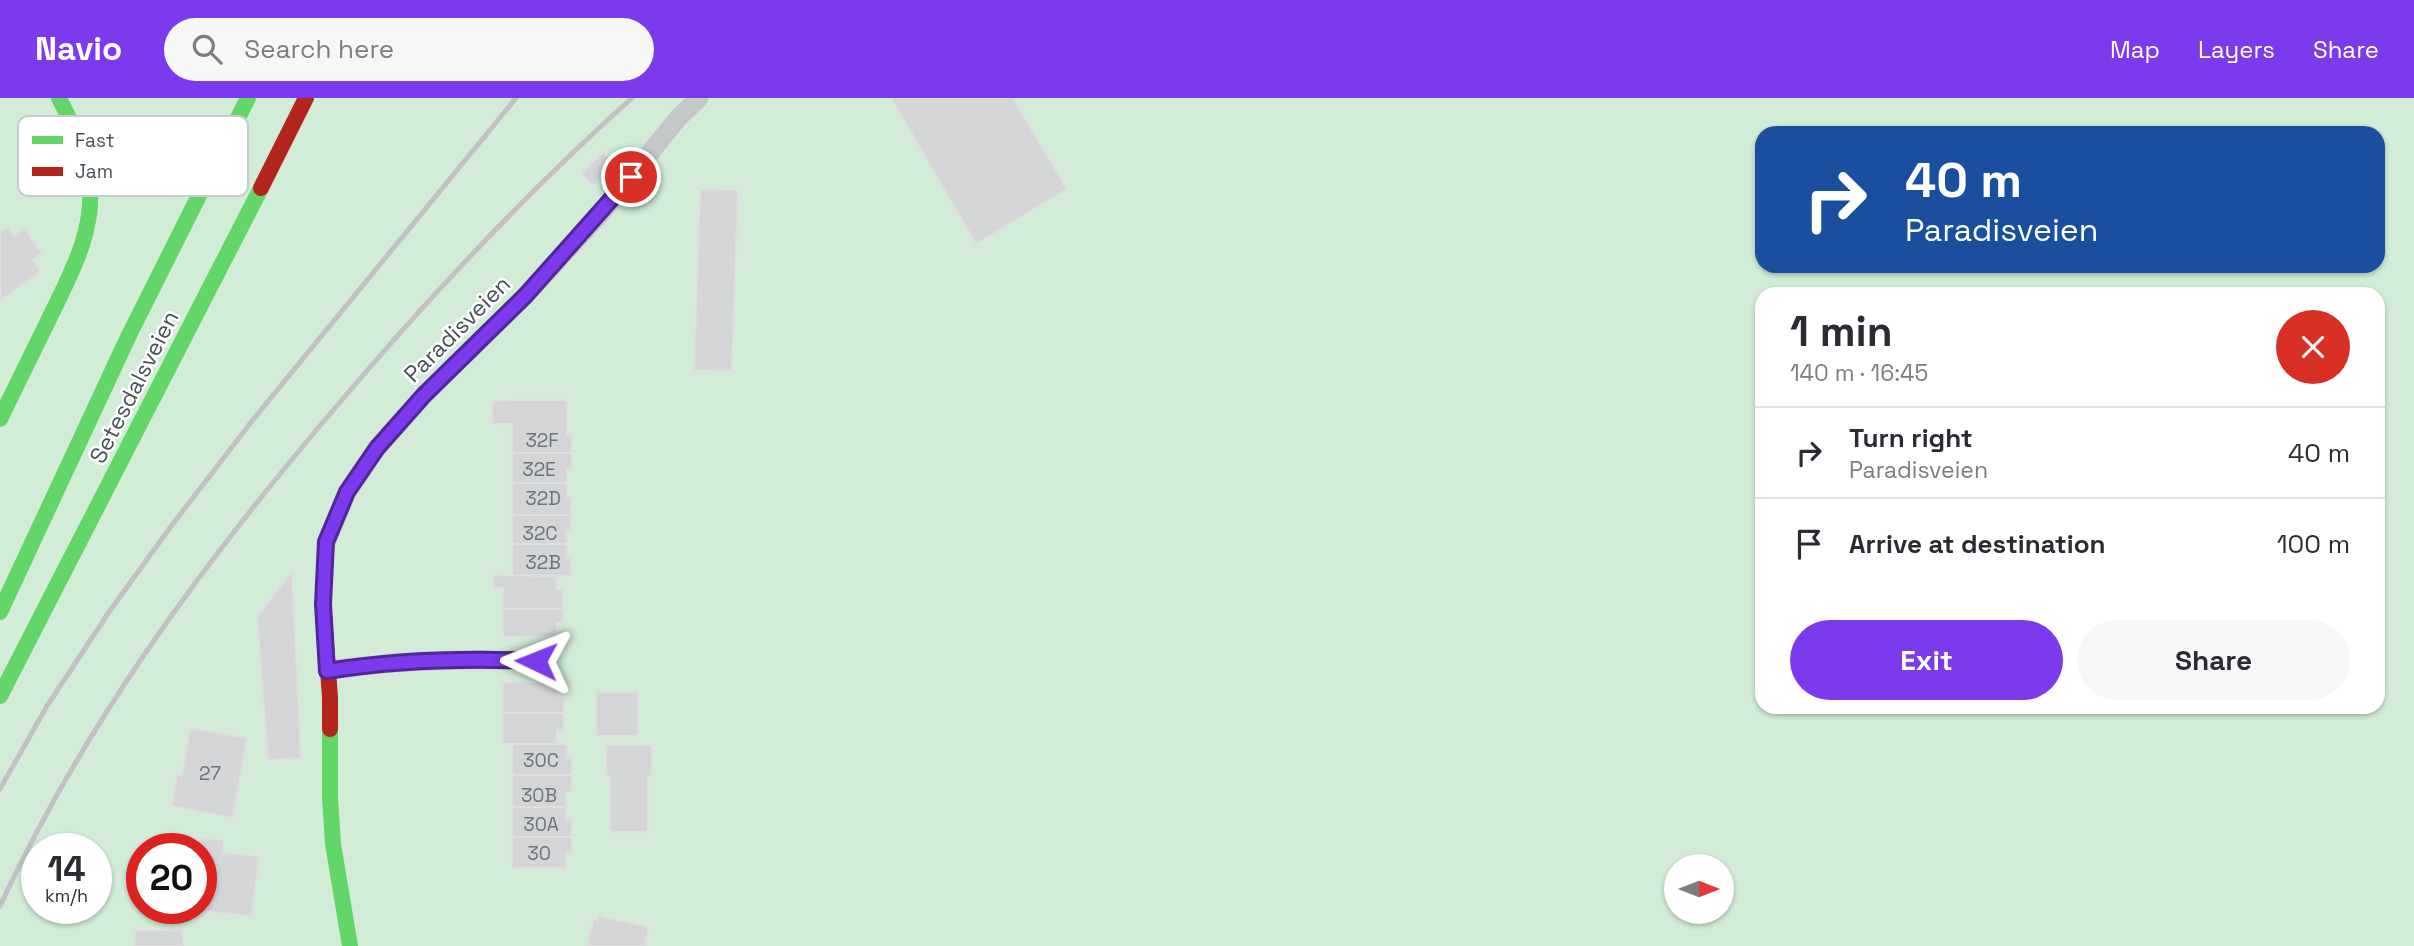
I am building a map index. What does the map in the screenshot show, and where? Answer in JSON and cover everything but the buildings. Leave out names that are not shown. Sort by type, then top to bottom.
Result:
[{"type":"main road","points":[[59,98],[68,116]]},
{"type":"main road","name":"Setesdalsveien","points":[[239,116],[248,98]]},
{"type":"main road","name":"Setesdalsveien","points":[[0,695],[210,290],[306,98]]},
{"type":"main road","points":[[0,419],[70,276],[85,237],[90,211],[90,196]]},
{"type":"main road","name":"Setesdalsveien","points":[[0,612],[130,333],[199,196]]},
{"type":"main road","name":"Paradisveien","points":[[326,542],[323,604],[330,697],[330,797],[333,844],[350,946]]},
{"type":"lane","name":"Paradisveien","points":[[326,542],[347,492],[377,448],[424,395],[534,286],[602,212],[679,117],[699,98]]},
{"type":"lane","points":[[327,671],[362,665],[470,659],[536,661]]},
{"type":"green space","points":[[0,98],[2414,98],[2414,946],[0,946]]},
{"type":"railway","points":[[0,789],[47,706],[109,612],[169,529],[252,421],[516,98]]},
{"type":"railway","points":[[0,906],[32,841],[104,716],[143,656],[228,539],[319,427],[431,299],[509,216],[632,98]]},
{"type":"traffic: fast","points":[[59,98],[68,116]]},
{"type":"traffic: fast","points":[[239,116],[248,98]]},
{"type":"traffic: fast","points":[[0,696],[261,188]]},
{"type":"traffic: fast","points":[[0,419],[72,271],[85,234],[90,196]]},
{"type":"traffic: fast","points":[[0,612],[130,333],[199,196]]},
{"type":"traffic: fast","points":[[330,729],[333,844],[350,946]]},
{"type":"traffic: jam","points":[[261,188],[306,98]]},
{"type":"traffic: jam","points":[[326,543],[323,604],[330,729]]},
{"type":"route","points":[[536,661],[470,659],[362,665],[327,671],[323,604],[326,542],[347,492],[377,448],[424,395],[525,296],[631,177]]}]
